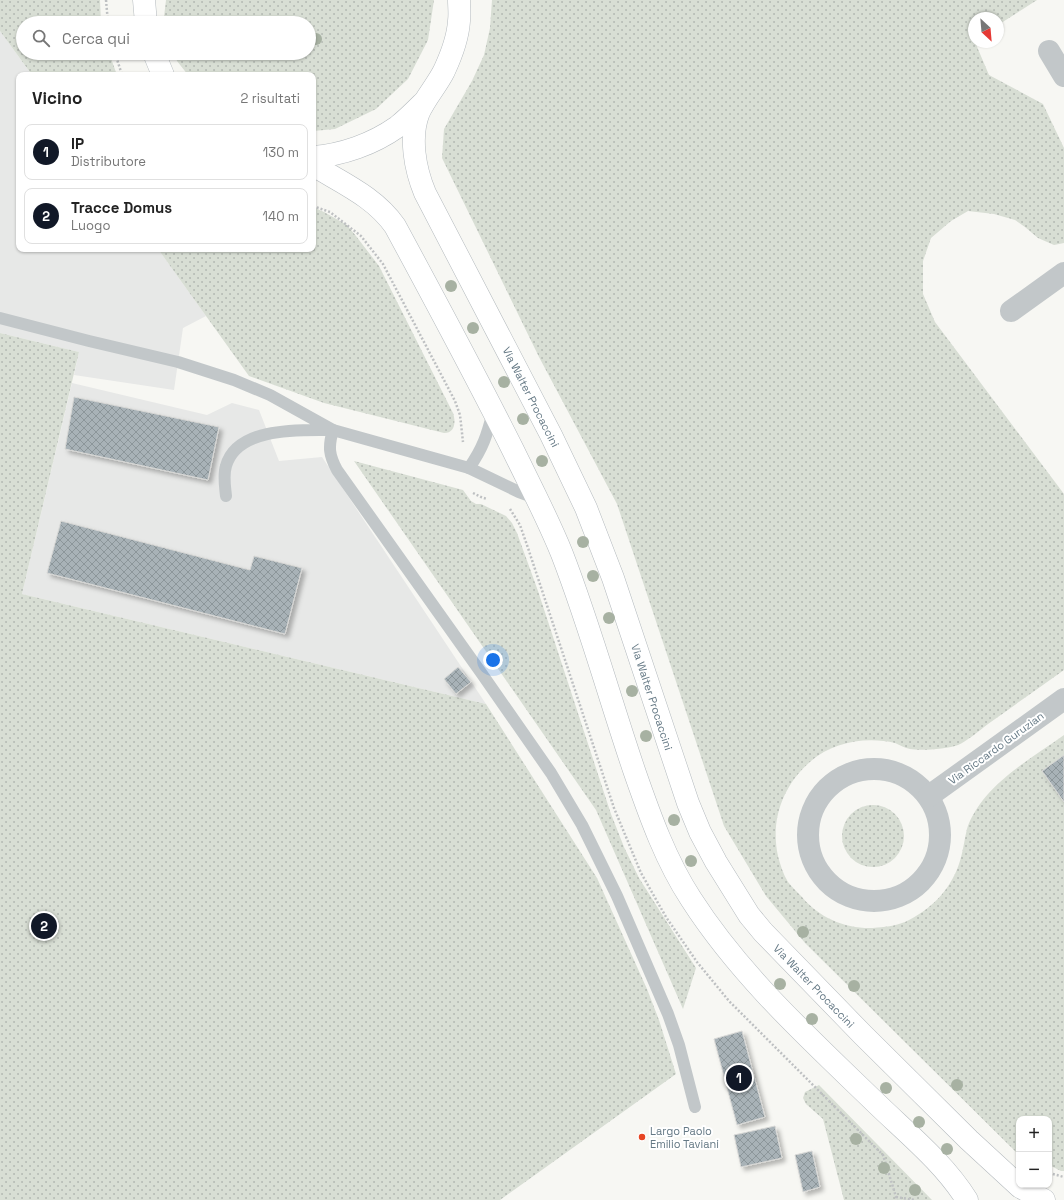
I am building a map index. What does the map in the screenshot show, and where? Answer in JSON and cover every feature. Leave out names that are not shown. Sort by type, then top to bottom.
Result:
[{"type":"street","points":[[144,0],[145,16]]},
{"type":"street","name":"Via Walter Procaccini","points":[[459,0],[459,22],[451,53],[439,81],[419,112],[415,132],[416,166],[420,182],[551,435],[586,508],[613,578],[688,803],[700,832],[716,862],[749,915],[776,947],[975,1145],[1020,1187],[1044,1200]]},
{"type":"street","points":[[459,22],[467,0]]},
{"type":"street","points":[[1049,51],[1064,76]]},
{"type":"street","points":[[157,60],[162,72]]},
{"type":"street","name":"Via Walter Procaccini","points":[[316,157],[353,149],[375,139],[397,127],[426,100]]},
{"type":"street","points":[[316,167],[361,193],[378,206],[390,219],[493,410],[538,499],[561,551],[644,799],[670,860],[690,898],[717,936],[771,1000],[940,1166],[961,1190],[967,1200]]},
{"type":"street","points":[[1011,311],[1064,273]]},
{"type":"street","name":"Via Riccardo Guruzian","points":[[929,796],[1064,699]]},
{"type":"street","points":[[872,769],[894,771],[913,781],[929,796],[938,816],[940,838],[936,859],[924,878],[908,892],[887,900],[865,900],[844,894],[826,882],[814,864],[808,843],[809,821],[817,800],[831,784],[850,773],[872,769]]},
{"type":"lane","points":[[0,318],[178,362],[234,380],[270,395],[333,430],[469,468],[519,492],[538,499]]},
{"type":"lane","points":[[469,468],[484,443],[493,410]]},
{"type":"lane","points":[[226,496],[224,473],[226,464],[231,455],[246,443],[255,438],[281,432],[333,430]]},
{"type":"lane","points":[[333,430],[329,442],[331,460],[337,470],[546,767],[572,808],[591,842],[617,896],[668,1014],[687,1074],[695,1107]]},
{"type":"path","points":[[106,0],[107,16]]},
{"type":"path","points":[[117,60],[121,72]]},
{"type":"path","points":[[316,207],[330,212],[361,236],[383,264],[455,401],[460,415],[463,445]]},
{"type":"path","points":[[1052,1174],[1064,1177]]},
{"type":"path","points":[[896,1197],[915,1200]]},
{"type":"shaded area","points":[[0,0],[100,0],[101,16],[16,16],[16,53],[0,31]]},
{"type":"shaded area","points":[[166,0],[434,0],[428,40],[408,79],[376,109],[335,129],[316,131],[316,72],[186,72],[177,60],[316,60],[316,16],[164,16]]},
{"type":"shaded area","points":[[492,0],[1037,0],[1004,21],[1004,12],[968,12],[968,48],[978,48],[989,75],[1043,104],[1064,148],[1064,243],[1054,245],[1038,238],[1015,220],[994,214],[968,211],[951,221],[931,238],[923,261],[923,294],[935,322],[1064,494],[1064,670],[969,739],[958,745],[941,749],[915,750],[895,743],[873,740],[850,742],[819,754],[801,770],[786,792],[778,816],[776,843],[778,856],[788,882],[816,911],[834,921],[853,927],[885,927],[905,922],[923,912],[945,891],[955,874],[972,816],[988,794],[1019,766],[1064,735],[1064,1171],[1052,1166],[1052,1116],[1016,1116],[1016,1152],[805,943],[766,896],[724,826],[617,504],[539,357],[442,158],[444,129],[472,81],[484,55],[490,28]]},
{"type":"shaded area","points":[[0,31],[16,53],[16,60],[21,60],[30,72],[16,72],[16,252],[160,252],[206,316],[183,328],[174,390],[74,375],[79,352],[0,333]]},
{"type":"shaded area","points":[[21,60],[112,60],[116,72],[30,72]]},
{"type":"shaded area","points":[[316,208],[347,225],[379,266],[453,413],[454,426],[448,433],[444,433],[324,403],[249,376],[160,252],[316,252]]},
{"type":"shaded area","points":[[0,333],[79,352],[22,594],[486,704],[597,878],[647,989],[659,1020],[676,1074],[500,1200],[0,1200]]},
{"type":"shaded area","points":[[72,383],[207,415],[232,403],[259,410],[279,461],[322,457],[486,704],[22,594]]},
{"type":"shaded area","points":[[354,461],[463,490],[471,501],[506,516],[512,523],[538,591],[611,814],[624,847],[639,878],[696,968],[683,1009],[596,810]]},
{"type":"shaded area","points":[[873,805],[890,810],[895,814],[899,819],[904,836],[899,853],[895,858],[890,862],[873,867],[856,862],[851,858],[847,853],[842,836],[847,819],[851,814],[856,810]]},
{"type":"shaded area","points":[[819,1085],[932,1200],[844,1200],[823,1119],[806,1104],[803,1098],[805,1092]]},
{"type":"building","points":[[74,397],[219,427],[208,480],[65,449]]},
{"type":"building","points":[[61,521],[250,570],[254,556],[302,568],[285,634],[47,573]]},
{"type":"building","points":[[458,667],[471,682],[456,694],[444,679]]},
{"type":"building","points":[[1064,755],[1064,802],[1042,771]]},
{"type":"building","points":[[742,1031],[765,1117],[737,1125],[714,1039]]},
{"type":"building","points":[[775,1126],[782,1158],[741,1167],[734,1135]]},
{"type":"building","points":[[812,1151],[820,1187],[803,1192],[795,1155]]},
{"type":"place","name":"Tracce Domus","points":[[44,926]]},
{"type":"place","name":"IP","points":[[739,1078]]},
{"type":"place","name":"Largo Paolo Emilio Taviani","points":[[642,1137]]}]
